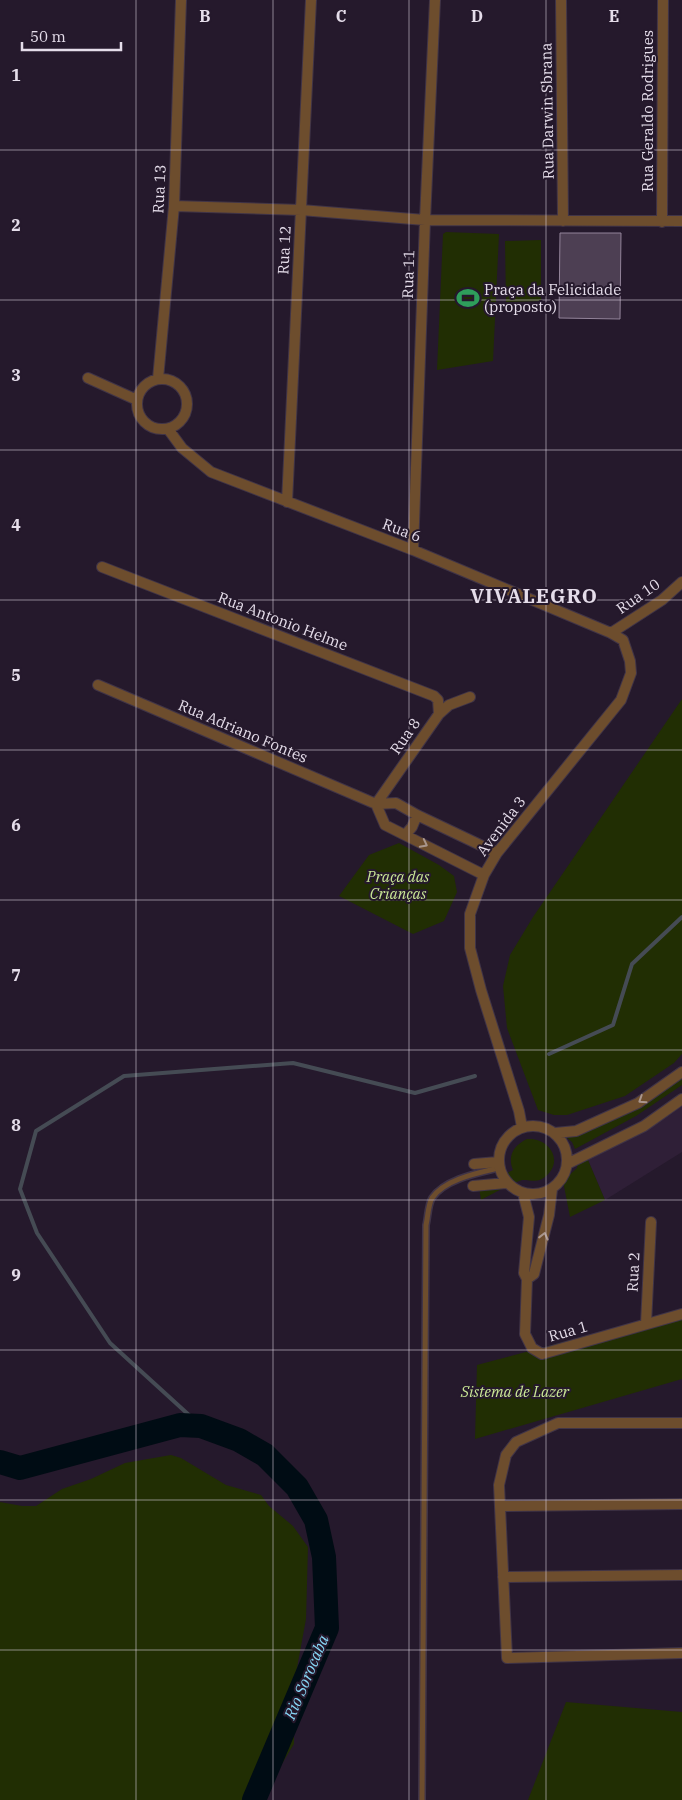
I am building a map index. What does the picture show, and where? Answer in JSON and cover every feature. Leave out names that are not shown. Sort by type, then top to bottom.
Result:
[{"type":"street","name":"Rua 13","points":[[158,379],[174,206],[181,0]]},
{"type":"street","name":"Rua 12","points":[[286,502],[311,0]]},
{"type":"street","name":"Rua 11","points":[[413,550],[435,0]]},
{"type":"street","name":"Rua Darwin Sbrana","points":[[561,0],[563,221]]},
{"type":"street","name":"Rua Geraldo Rodrigues","points":[[662,222],[663,0]]},
{"type":"street","points":[[174,206],[301,210],[425,220],[682,221]]},
{"type":"street","points":[[88,378],[137,400]]},
{"type":"street","points":[[158,379],[171,380],[179,385],[187,400],[187,409],[184,417],[178,424],[168,428],[155,429],[148,426],[142,420],[138,413],[137,400],[141,390],[147,384],[158,379]]},
{"type":"street","name":"Rua 6","points":[[168,428],[182,448],[211,472],[413,550],[611,633],[623,640],[628,654]]},
{"type":"street","name":"Rua Antonio Helme","points":[[102,567],[434,696],[438,700],[439,714]]},
{"type":"street","name":"Rua 10","points":[[611,633],[662,600],[682,582]]},
{"type":"street","name":"Avenida 3","points":[[522,1127],[519,1111],[481,990],[470,948],[470,914],[484,875],[497,853],[621,700],[632,673],[628,654]]},
{"type":"street","name":"Rua Adriano Fontes","points":[[98,685],[376,804],[396,803],[497,853]]},
{"type":"street","name":"Rua 8","points":[[376,804],[439,714],[449,705],[470,697]]},
{"type":"street","points":[[376,804],[385,825],[484,875]]},
{"type":"street","points":[[406,834],[412,827],[417,815]]},
{"type":"street","points":[[555,1133],[576,1131],[638,1103],[682,1072]]},
{"type":"street","points":[[567,1164],[644,1126],[682,1099]]},
{"type":"street","points":[[534,1125],[545,1127],[555,1133],[562,1142],[566,1152],[567,1164],[559,1182],[552,1189],[532,1195],[513,1189],[506,1182],[498,1165],[499,1150],[504,1140],[512,1132],[522,1127],[534,1125]]},
{"type":"street","points":[[474,1164],[498,1165]]},
{"type":"street","points":[[472,1186],[506,1182]]},
{"type":"street","points":[[522,1193],[529,1217],[524,1273],[528,1279],[534,1274],[549,1215],[552,1189]]},
{"type":"street","name":"Rua 2","points":[[646,1324],[651,1222]]},
{"type":"street","name":"Rua 1","points":[[528,1279],[525,1334],[532,1348],[542,1354],[682,1314]]},
{"type":"street","points":[[682,1424],[558,1423],[516,1442],[506,1455],[499,1485],[507,1658],[682,1653]]},
{"type":"street","points":[[500,1506],[682,1504]]},
{"type":"street","points":[[503,1577],[682,1575]]},
{"type":"lane","points":[[422,1800],[426,1225],[431,1199],[440,1190],[466,1176],[498,1165]]},
{"type":"shaded area","points":[[682,1095],[682,1152],[605,1200],[585,1153],[643,1122]]},
{"type":"green space","name":"Praça da Felicidade (proposto)","points":[[446,232],[499,234],[493,361],[437,370],[443,234]]},
{"type":"green space","points":[[541,240],[541,301],[506,302],[505,241]]},
{"type":"green space","points":[[682,699],[682,1054],[674,1063],[625,1096],[567,1115],[554,1115],[538,1110],[507,1028],[503,986],[510,955],[533,917]]},
{"type":"green space","name":"Praça das Crianças","points":[[399,843],[439,865],[454,876],[457,892],[444,921],[413,934],[339,896],[369,855]]},
{"type":"green space","points":[[682,1066],[682,1085],[636,1116],[575,1149],[572,1142],[566,1137],[632,1101]]},
{"type":"green space","points":[[527,1139],[535,1139],[542,1142],[552,1151],[554,1164],[551,1171],[540,1180],[520,1181],[481,1200],[479,1187],[513,1170],[511,1156],[518,1144]]},
{"type":"green space","points":[[585,1153],[605,1200],[570,1217],[563,1181],[577,1168],[578,1157]]},
{"type":"green space","name":"Sistema de Lazer","points":[[682,1310],[682,1379],[475,1439],[477,1365]]},
{"type":"green space","points":[[171,1455],[181,1458],[226,1485],[261,1495],[269,1506],[293,1526],[308,1547],[306,1619],[294,1684],[294,1744],[260,1800],[0,1800],[0,1502],[22,1506],[36,1506],[62,1489],[91,1479],[125,1463]]},
{"type":"green space","points":[[566,1702],[682,1712],[682,1800],[528,1800]]},
{"type":"building","points":[[560,233],[621,233],[620,319],[559,318]]},
{"type":"waterway","points":[[549,1054],[613,1025],[632,964],[682,917]]},
{"type":"waterway","points":[[201,1426],[110,1343],[37,1233],[20,1189],[36,1131],[124,1076],[293,1063],[415,1093],[475,1076]]},
{"type":"waterway","name":"Rio Sorocaba","points":[[0,1462],[20,1468],[180,1425],[201,1426],[239,1440],[265,1455],[297,1487],[316,1520],[324,1557],[327,1628],[254,1800]]},
{"type":"place","name":"Praça da Felicidade (proposto)","points":[[468,298]]},
{"type":"district","name":"VIVALEGRO","points":[[534,595]]}]
